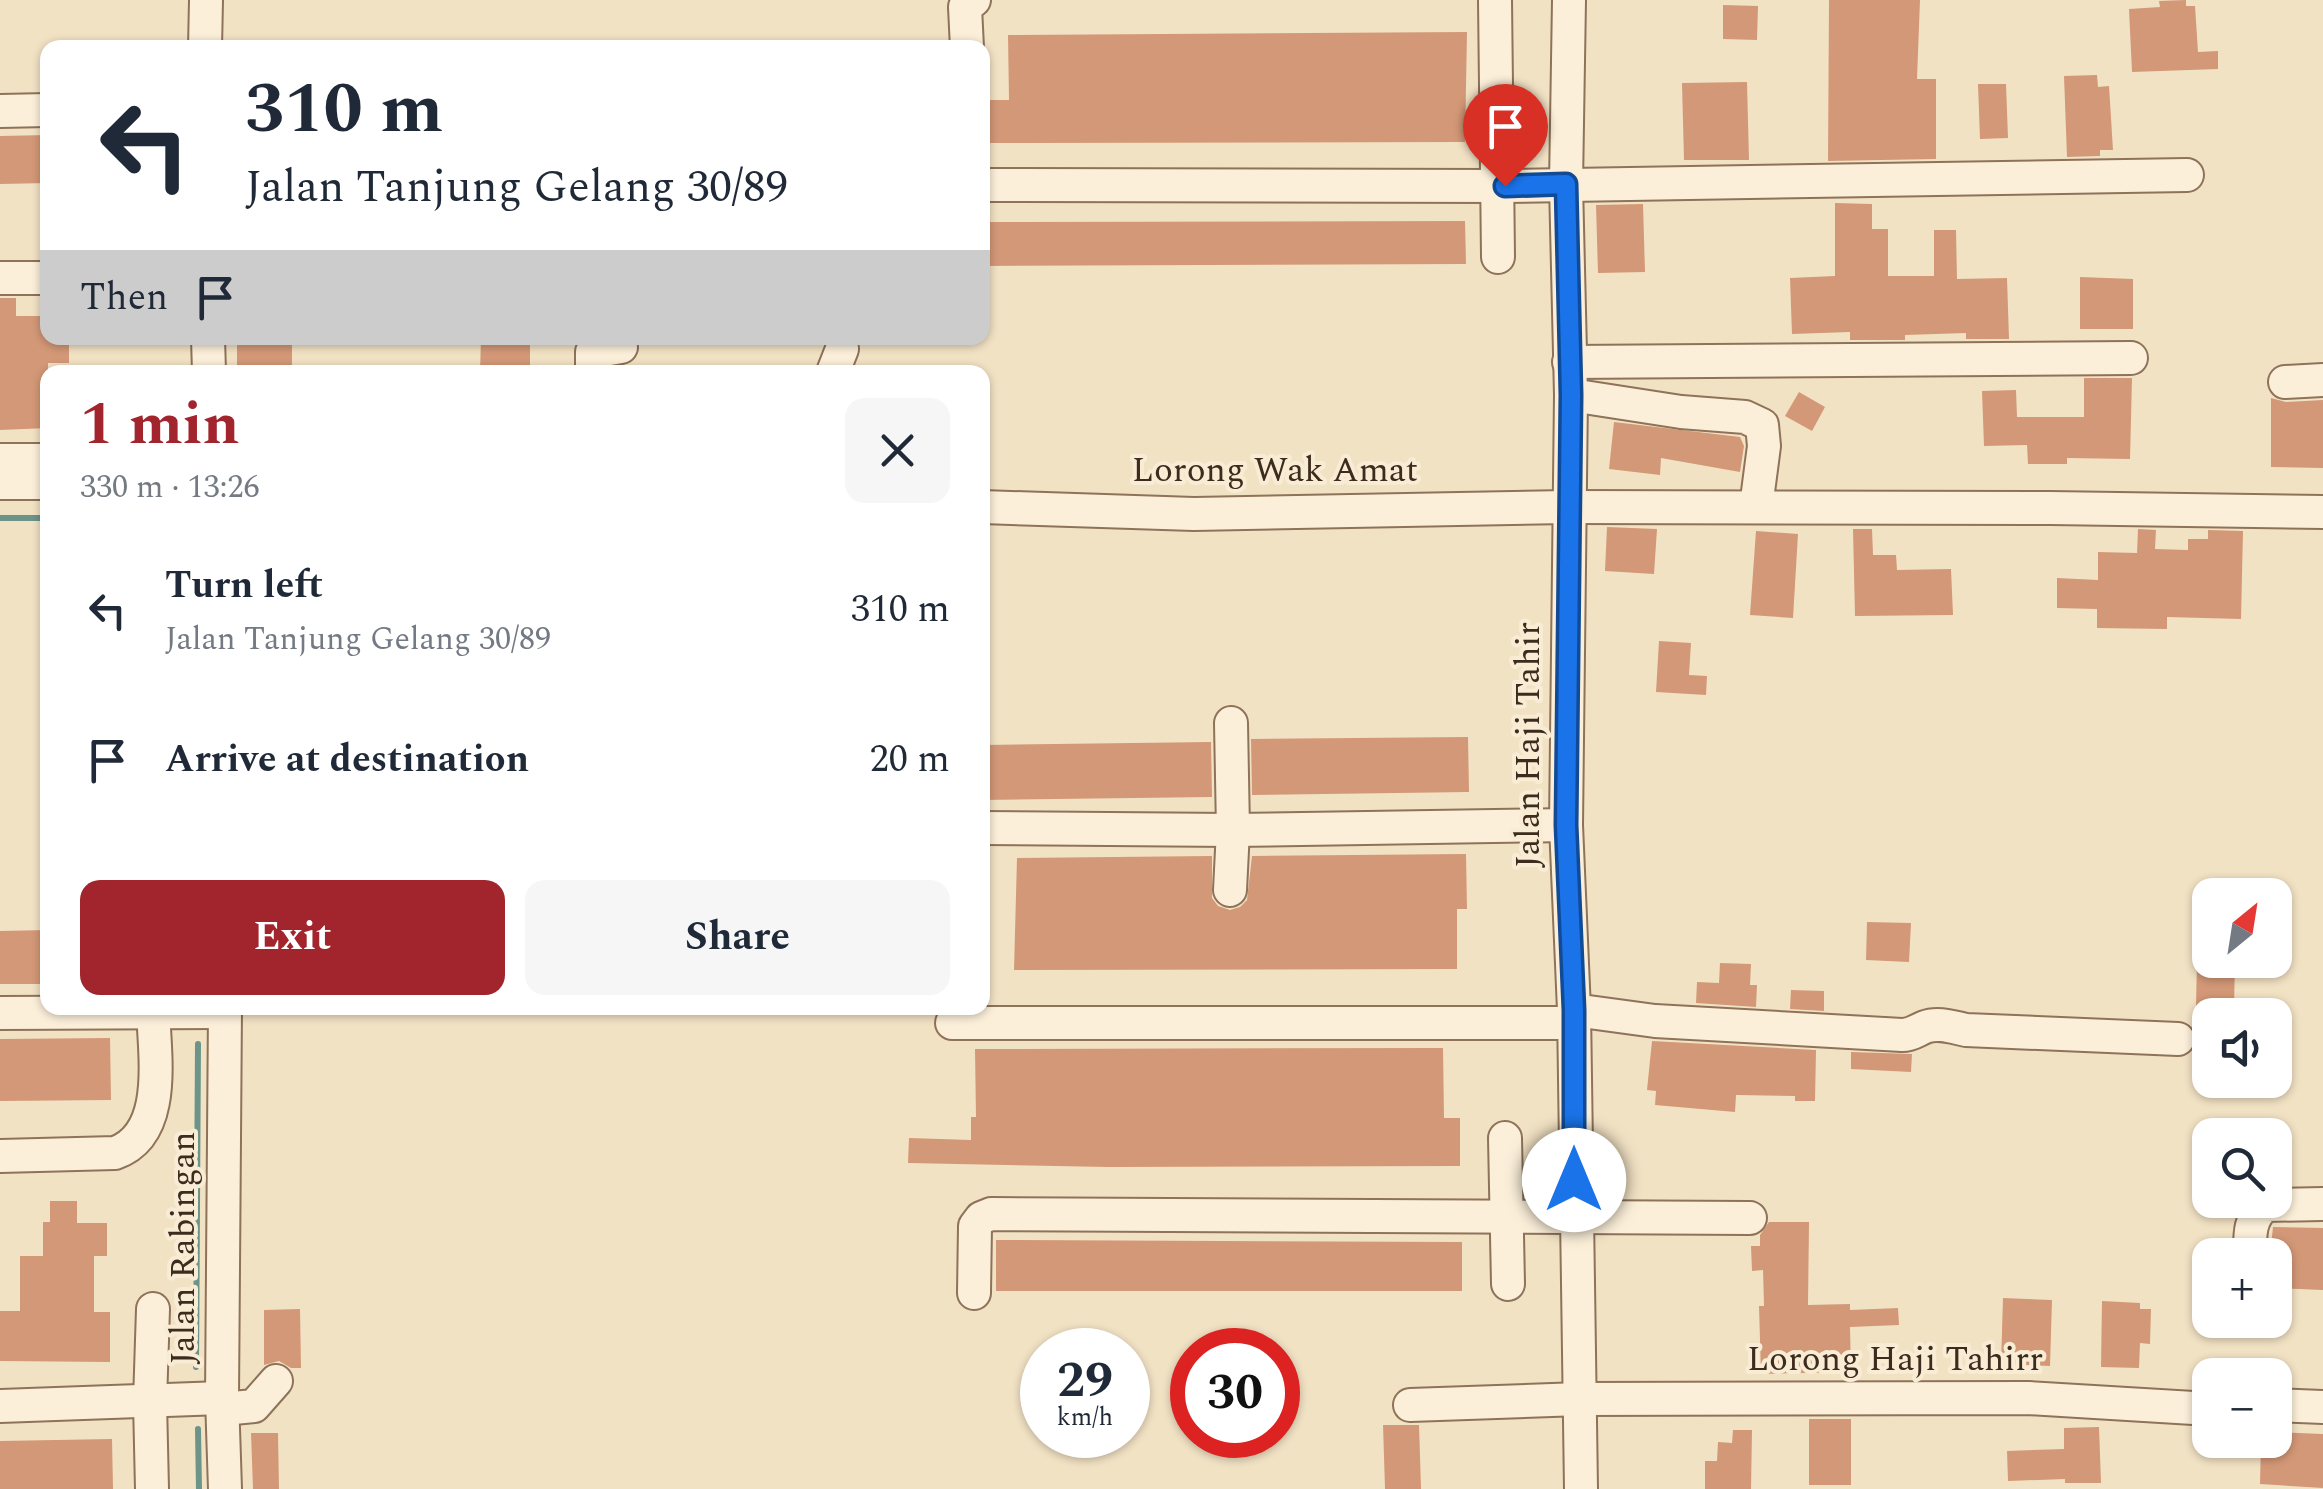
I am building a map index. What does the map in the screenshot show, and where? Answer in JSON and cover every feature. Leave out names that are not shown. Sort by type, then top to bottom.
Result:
[{"type":"street","points":[[205,40],[206,0]]},
{"type":"street","points":[[1495,0],[1498,258]]},
{"type":"street","name":"Jalan Haji Tahir","points":[[1569,0],[1566,825],[1574,1016],[1581,1489]]},
{"type":"street","points":[[966,40],[967,2]]},
{"type":"street","points":[[0,111],[40,110]]},
{"type":"street","points":[[990,186],[1498,186],[2186,175]]},
{"type":"street","points":[[0,278],[40,278]]},
{"type":"street","points":[[592,365],[592,352],[621,347]]},
{"type":"street","points":[[1570,379],[2131,358]]},
{"type":"street","points":[[1570,379],[1681,412],[1745,417],[1762,425],[1764,446],[1756,507]]},
{"type":"street","points":[[2285,382],[2323,380]]},
{"type":"street","points":[[0,460],[40,460]]},
{"type":"street","points":[[0,483],[40,483]]},
{"type":"street","name":"Lorong Wak Amat","points":[[990,507],[1194,514],[1568,506],[2323,512]]},
{"type":"street","points":[[1230,890],[1231,723]]},
{"type":"street","points":[[990,828],[1233,830],[1566,825]]},
{"type":"street","points":[[0,1013],[40,1012]]},
{"type":"street","points":[[0,1156],[115,1153],[129,1148],[146,1126],[155,1091],[154,1015]]},
{"type":"street","name":"Jalan Rabingan","points":[[225,1015],[225,1489]]},
{"type":"street","points":[[952,1024],[1574,1016],[1902,1036],[1939,1024],[1966,1030],[2178,1039]]},
{"type":"street","points":[[1505,1138],[1508,1284]]},
{"type":"street","points":[[2250,1238],[2258,1211],[2265,1206],[2323,1204]]},
{"type":"street","points":[[974,1292],[975,1226],[980,1218],[991,1214],[1750,1218]]},
{"type":"street","points":[[152,1489],[153,1309]]},
{"type":"street","points":[[0,1406],[150,1402],[254,1406],[276,1380]]},
{"type":"street","name":"Lorong Haji Tahirr","points":[[1410,1405],[1580,1399],[2028,1398],[2192,1408]]},
{"type":"street","points":[[2292,1406],[2323,1407]]},
{"type":"building","points":[[1829,0],[1920,0],[1917,79],[1936,79],[1936,159],[1828,161]]},
{"type":"building","points":[[2186,0],[2186,6],[2195,6],[2198,52],[2218,51],[2218,69],[2132,72],[2129,9],[2160,7],[2159,1]]},
{"type":"building","points":[[1723,5],[1758,6],[1757,40],[1723,39]]},
{"type":"building","points":[[1467,32],[1465,142],[990,143],[990,100],[1009,100],[1008,35]]},
{"type":"building","points":[[2097,75],[2098,87],[2109,86],[2113,150],[2100,150],[2100,156],[2067,157],[2064,76]]},
{"type":"building","points":[[1747,82],[1749,160],[1684,160],[1682,83]]},
{"type":"building","points":[[1978,84],[2006,84],[2008,138],[1980,139]]},
{"type":"building","points":[[40,135],[40,183],[0,184],[0,136]]},
{"type":"building","points":[[1835,203],[1872,204],[1872,229],[1888,229],[1888,276],[1934,276],[1934,230],[1956,230],[1957,279],[2007,278],[2009,339],[1966,339],[1966,333],[1905,335],[1905,340],[1850,340],[1850,332],[1792,334],[1790,278],[1835,276]]},
{"type":"building","points":[[1643,204],[1645,272],[1598,273],[1596,205]]},
{"type":"building","points":[[1465,221],[1466,264],[990,266],[990,222]]},
{"type":"building","points":[[2080,277],[2133,279],[2133,329],[2080,329]]},
{"type":"building","points":[[0,298],[16,298],[16,316],[40,316],[40,345],[69,345],[69,363],[40,365],[40,428],[0,430]]},
{"type":"building","points":[[237,345],[292,345],[292,365],[237,365]]},
{"type":"building","points":[[481,345],[530,345],[530,365],[480,365]]},
{"type":"building","points":[[2084,378],[2132,378],[2130,459],[2067,458],[2067,464],[2028,464],[2027,445],[1984,446],[1982,391],[2016,390],[2017,417],[2084,417]]},
{"type":"building","points":[[1799,392],[1825,407],[1812,431],[1785,416]]},
{"type":"building","points":[[2271,398],[2286,402],[2323,400],[2323,468],[2271,467]]},
{"type":"building","points":[[1614,422],[1740,437],[1744,446],[1740,472],[1661,458],[1660,475],[1609,469]]},
{"type":"building","points":[[1607,527],[1657,529],[1654,574],[1605,571]]},
{"type":"building","points":[[1853,529],[1872,529],[1873,555],[1896,555],[1897,570],[1951,569],[1953,615],[1855,616]]},
{"type":"building","points":[[2138,529],[2156,530],[2155,549],[2188,550],[2188,539],[2208,539],[2208,530],[2243,531],[2241,619],[2167,617],[2167,629],[2097,628],[2097,609],[2057,608],[2057,578],[2098,580],[2098,552],[2137,553]]},
{"type":"building","points":[[1756,531],[1798,534],[1793,618],[1750,615]]},
{"type":"building","points":[[1659,641],[1691,643],[1689,675],[1707,676],[1706,695],[1656,692]]},
{"type":"building","points":[[1468,737],[1469,792],[1252,795],[1251,739]]},
{"type":"building","points":[[1211,742],[1212,797],[990,800],[990,745]]},
{"type":"building","points":[[1466,854],[1467,909],[1457,909],[1457,969],[1014,970],[1017,858],[1212,856],[1212,898],[1218,906],[1230,910],[1247,900],[1252,856]]},
{"type":"building","points":[[1867,922],[1911,923],[1909,962],[1866,960]]},
{"type":"building","points":[[40,930],[40,984],[0,984],[0,931]]},
{"type":"building","points":[[1720,963],[1751,964],[1750,985],[1757,985],[1756,1007],[1696,1003],[1697,982],[1719,983]]},
{"type":"building","points":[[2197,978],[2235,978],[2234,998],[2196,998]]},
{"type":"building","points":[[1791,990],[1824,991],[1824,1011],[1790,1009]]},
{"type":"building","points":[[110,1038],[111,1100],[0,1101],[0,1039]]},
{"type":"building","points":[[1652,1041],[1816,1050],[1815,1101],[1795,1101],[1795,1096],[1736,1095],[1735,1112],[1655,1105],[1656,1091],[1647,1090]]},
{"type":"building","points":[[1443,1048],[1444,1118],[1460,1118],[1460,1166],[908,1163],[909,1138],[971,1140],[971,1117],[976,1117],[975,1049]]},
{"type":"building","points":[[1851,1052],[1912,1054],[1911,1072],[1851,1069]]},
{"type":"building","points":[[50,1201],[77,1201],[77,1223],[107,1223],[107,1256],[94,1256],[94,1312],[110,1312],[110,1362],[0,1361],[0,1311],[20,1311],[20,1256],[43,1256],[43,1222],[50,1222]]},
{"type":"building","points":[[1769,1222],[1809,1222],[1808,1305],[1850,1304],[1850,1310],[1898,1308],[1899,1325],[1850,1327],[1851,1372],[1761,1374],[1759,1306],[1764,1306],[1763,1270],[1752,1271],[1751,1246],[1760,1246],[1760,1235]]},
{"type":"building","points":[[2273,1227],[2323,1228],[2323,1290],[2292,1289],[2292,1238],[2272,1238]]},
{"type":"building","points":[[996,1240],[1462,1242],[1462,1291],[996,1291]]},
{"type":"building","points":[[2003,1298],[2052,1300],[2050,1366],[2001,1364]]},
{"type":"building","points":[[2102,1301],[2140,1303],[2140,1309],[2151,1309],[2150,1344],[2140,1343],[2139,1368],[2101,1367]]},
{"type":"building","points":[[300,1309],[301,1368],[291,1368],[279,1361],[264,1365],[264,1310]]},
{"type":"building","points":[[1809,1419],[1851,1419],[1851,1485],[1809,1485]]},
{"type":"building","points":[[1383,1425],[1419,1425],[1421,1489],[1385,1489]]},
{"type":"building","points":[[2099,1427],[2101,1483],[2065,1483],[2065,1479],[2008,1481],[2007,1451],[2064,1449],[2064,1428]]},
{"type":"building","points":[[1733,1430],[1752,1430],[1751,1489],[1705,1489],[1705,1461],[1717,1461],[1718,1442],[1732,1443]]},
{"type":"building","points":[[251,1433],[278,1433],[279,1489],[253,1489]]},
{"type":"building","points":[[2292,1433],[2323,1434],[2323,1488],[2260,1484],[2261,1458],[2292,1458]]},
{"type":"building","points":[[112,1439],[113,1489],[0,1489],[0,1441]]},
{"type":"waterway","points":[[0,518],[40,518]]},
{"type":"waterway","points":[[196,1367],[198,1044]]},
{"type":"waterway","points":[[198,1429],[199,1489]]},
{"type":"route","points":[[1505,186],[1566,184],[1571,395],[1566,825],[1574,1010],[1574,1180]]}]
